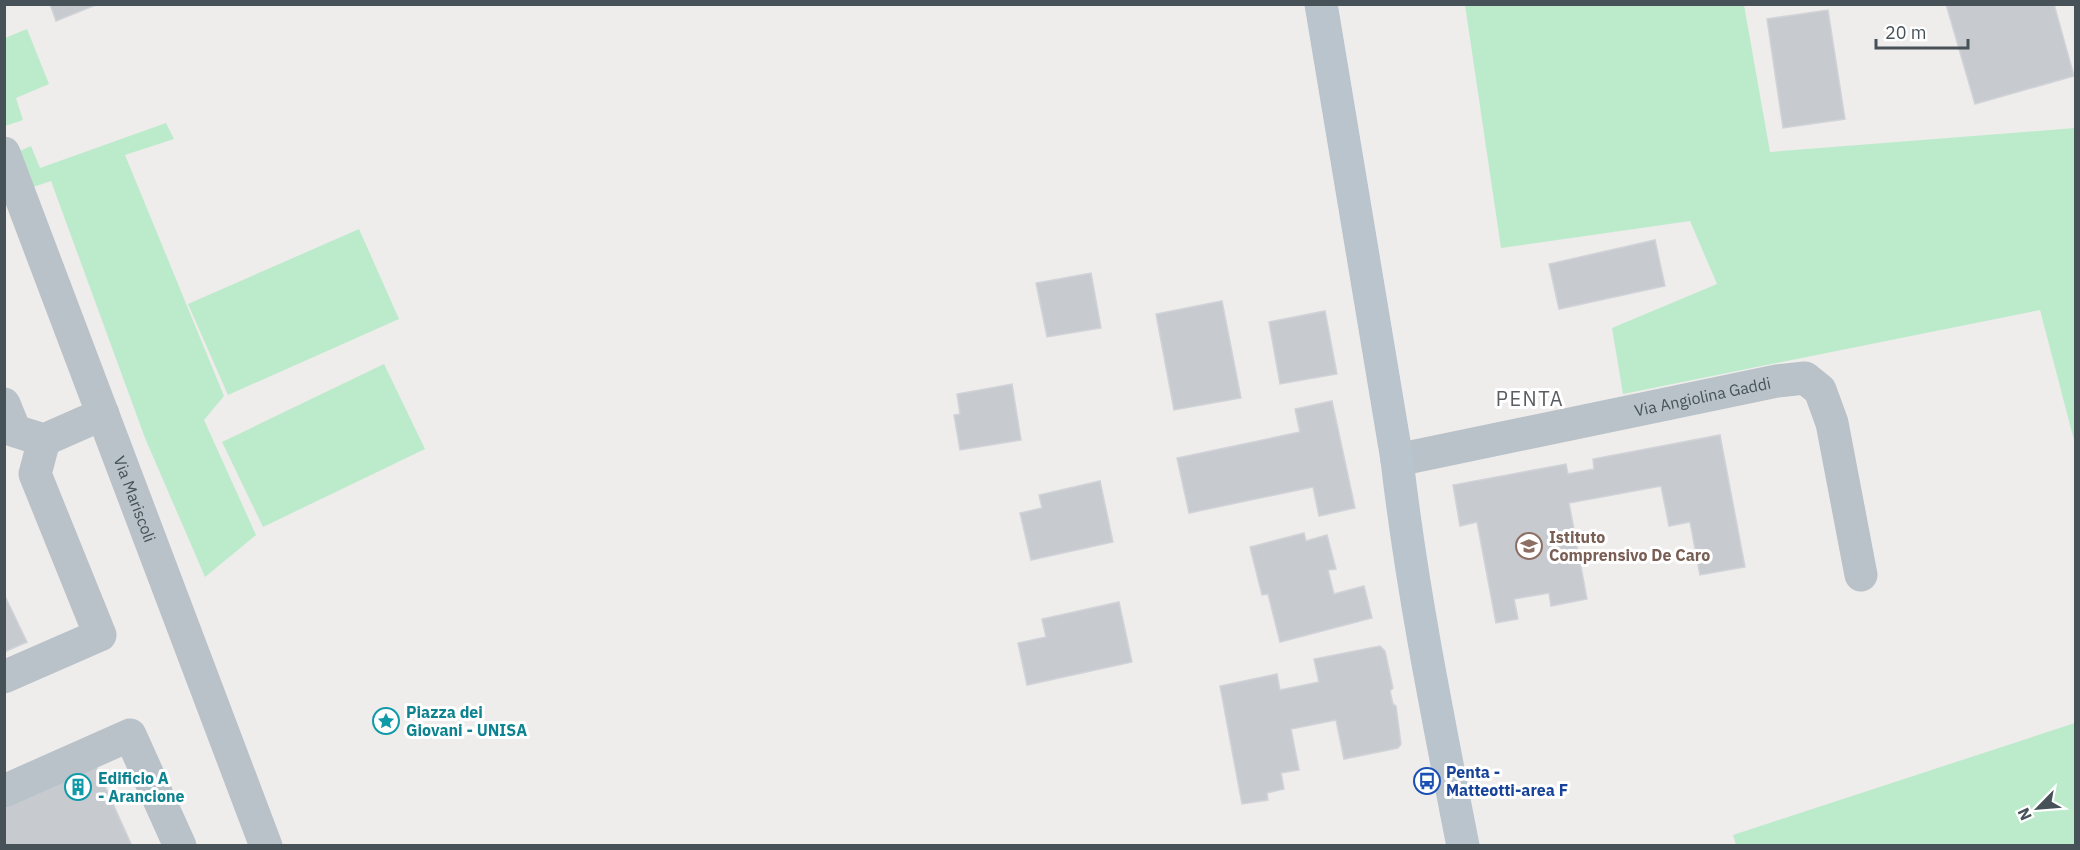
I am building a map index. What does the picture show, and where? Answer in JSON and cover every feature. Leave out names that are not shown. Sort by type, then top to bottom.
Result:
[{"type":"street","points":[[1321,4],[1439,724],[1463,846]]},
{"type":"street","name":"Via Mariscoli","points":[[4,153],[266,846]]},
{"type":"street","name":"Via Angiolina Gaddi","points":[[1397,460],[1777,381],[1805,378],[1820,390],[1832,423],[1861,575]]},
{"type":"street","points":[[4,404],[15,431],[44,440],[103,414]]},
{"type":"street","points":[[4,677],[100,634],[35,474],[44,440]]},
{"type":"street","points":[[4,791],[130,735],[180,846]]},
{"type":"green space","points":[[1465,5],[1744,5],[1770,152],[2075,128],[2075,444],[2040,310],[1623,394],[1612,328],[1717,284],[1690,221],[1501,248]]},
{"type":"green space","points":[[27,29],[49,84],[16,98],[23,120],[5,126],[5,38]]},
{"type":"green space","points":[[166,123],[174,139],[125,155],[224,396],[204,420],[256,535],[205,577],[145,438],[51,181],[27,189],[13,154],[31,146],[40,168]]},
{"type":"green space","points":[[359,229],[399,319],[228,395],[188,304]]},
{"type":"green space","points":[[384,364],[425,449],[263,527],[222,442]]},
{"type":"green space","points":[[2075,723],[2075,845],[1736,845],[1733,835]]},
{"type":"building","points":[[50,4],[98,4],[56,21]]},
{"type":"building","points":[[1946,4],[2054,4],[2074,76],[1975,104]]},
{"type":"building","points":[[1828,10],[1845,119],[1783,128],[1767,19]]},
{"type":"building","points":[[1655,240],[1665,286],[1559,309],[1549,264]]},
{"type":"building","points":[[1091,273],[1101,328],[1047,337],[1036,283]]},
{"type":"building","points":[[1222,301],[1241,398],[1174,410],[1156,314]]},
{"type":"building","points":[[1325,311],[1337,374],[1280,384],[1269,322]]},
{"type":"building","points":[[1012,384],[1021,440],[960,450],[954,415],[960,414],[957,394]]},
{"type":"building","points":[[1332,401],[1355,508],[1319,516],[1313,487],[1189,513],[1177,458],[1300,432],[1295,409]]},
{"type":"building","name":"Istituto Comprensivo De Caro","points":[[1720,435],[1745,567],[1700,575],[1690,522],[1669,526],[1661,486],[1569,503],[1587,599],[1551,606],[1549,593],[1514,599],[1518,619],[1496,623],[1477,522],[1460,526],[1453,485],[1566,464],[1568,474],[1594,469],[1593,459]]},
{"type":"building","points":[[1100,481],[1113,542],[1031,560],[1020,513],[1042,508],[1039,495]]},
{"type":"building","points":[[1304,533],[1306,541],[1327,535],[1336,569],[1328,570],[1334,594],[1364,586],[1372,618],[1280,642],[1268,594],[1262,595],[1250,547]]},
{"type":"building","points":[[4,594],[27,642],[4,652]]},
{"type":"building","points":[[1119,602],[1132,662],[1027,685],[1018,643],[1046,637],[1042,619]]},
{"type":"building","points":[[1380,646],[1385,651],[1393,688],[1390,691],[1393,704],[1396,706],[1401,744],[1398,748],[1344,759],[1336,720],[1291,729],[1299,770],[1281,773],[1284,789],[1267,793],[1268,800],[1242,804],[1220,686],[1277,674],[1280,690],[1319,682],[1314,659]]},
{"type":"building","name":"Edificio A - Arancione","points":[[96,766],[132,846],[4,846],[4,808]]},
{"type":"place","name":"Istituto Comprensivo De Caro","points":[[1529,546]]},
{"type":"place","name":"Piazza dei Giovani - UNISA","points":[[386,721]]},
{"type":"place","name":"Penta - Matteotti-area F","points":[[1427,781]]},
{"type":"place","name":"Edificio A - Arancione","points":[[78,787]]},
{"type":"district","name":"PENTA","points":[[1530,398]]}]
